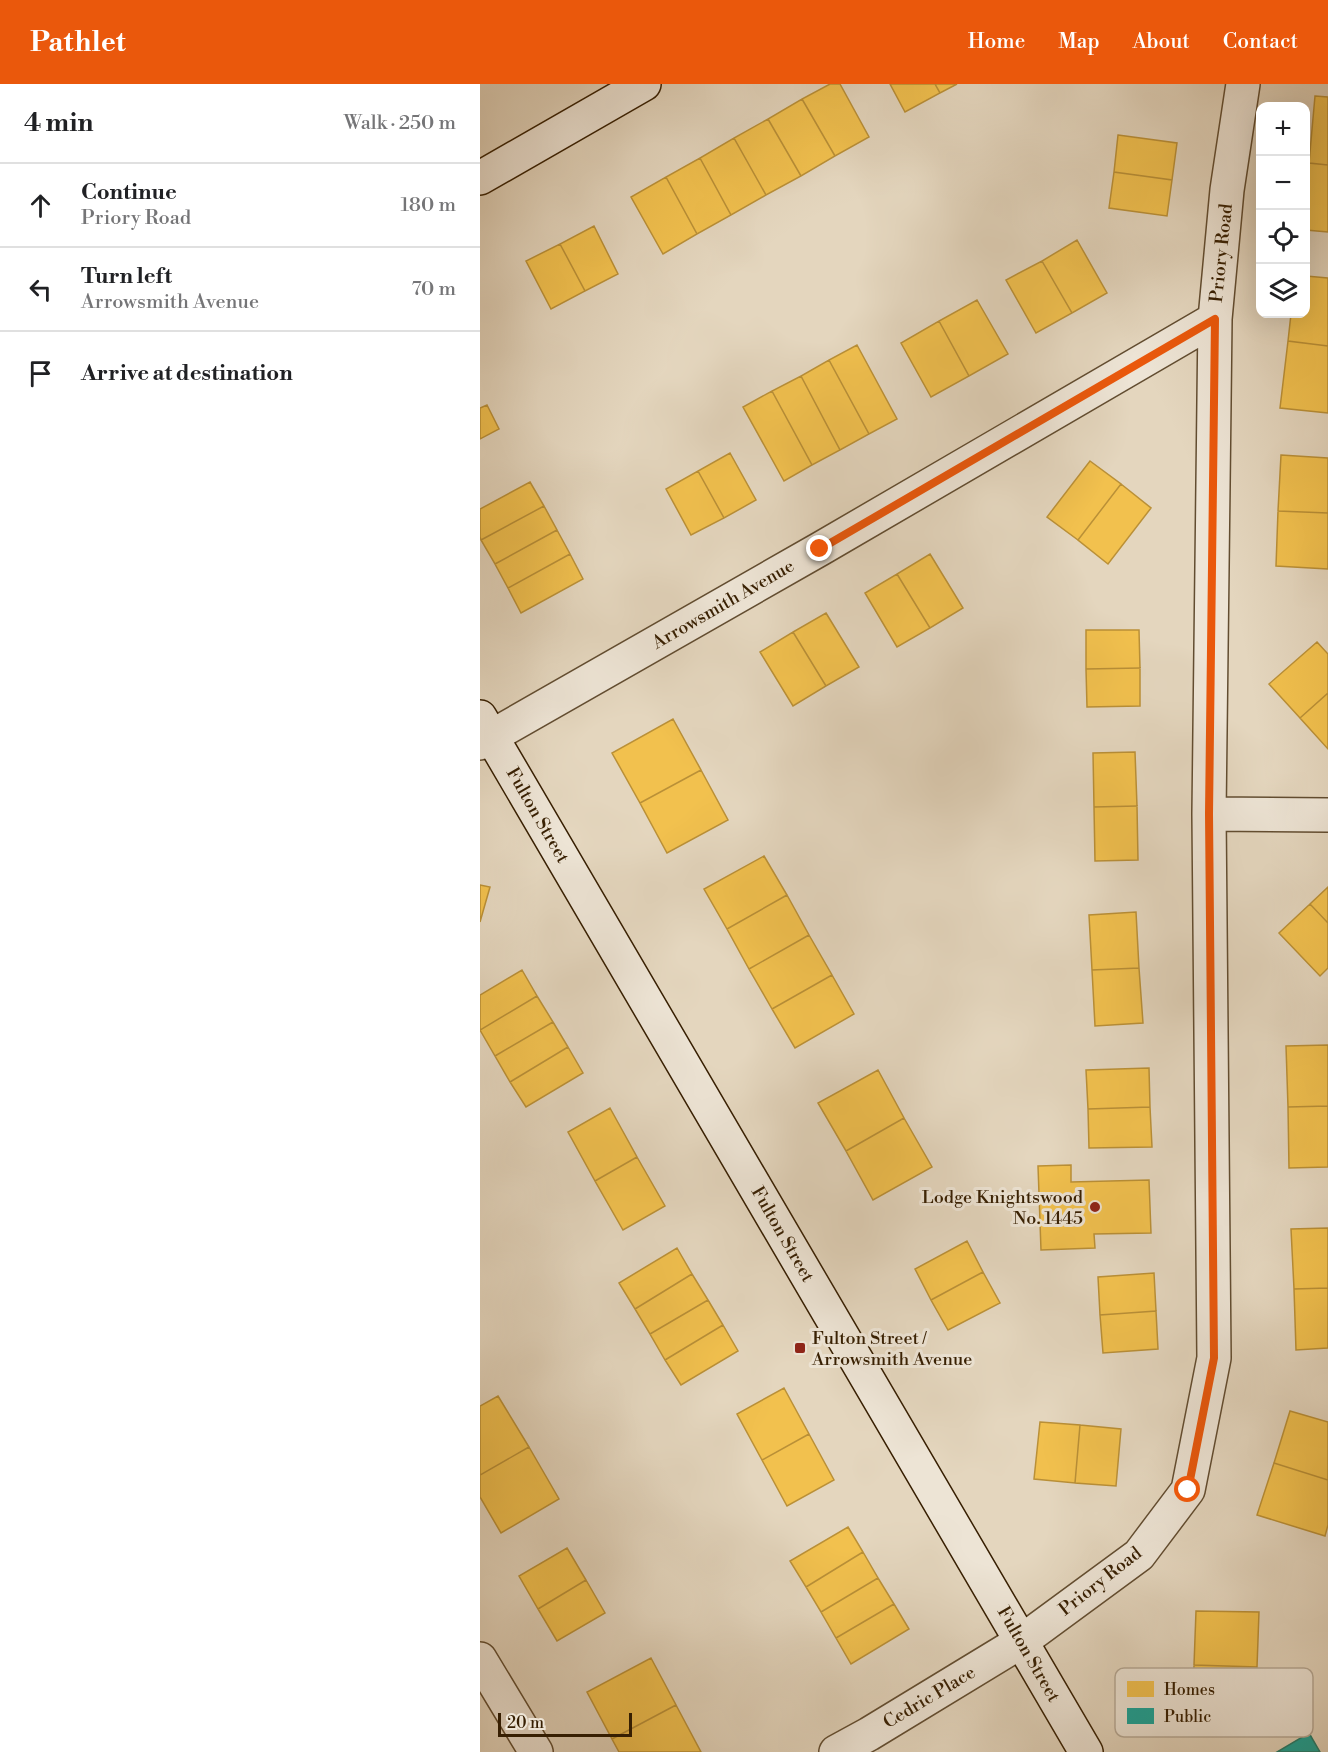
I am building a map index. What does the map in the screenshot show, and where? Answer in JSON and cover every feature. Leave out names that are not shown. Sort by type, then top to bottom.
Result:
[{"type":"street","points":[[480,178],[644,84]]},
{"type":"street","name":"Priory Road","points":[[1022,1641],[1139,1555],[1188,1490],[1214,1358],[1209,814],[1215,319],[1227,190],[1243,84]]},
{"type":"street","name":"Arrowsmith Avenue","points":[[484,732],[830,543],[1215,319]]},
{"type":"street","name":"Fulton Street","points":[[484,732],[1086,1752]]},
{"type":"street","points":[[1209,814],[1328,815]]},
{"type":"street","name":"Cedric Place","points":[[836,1752],[1022,1641]]},
{"type":"street","points":[[480,1659],[536,1752]]},
{"type":"building: Homes","points":[[830,84],[840,84],[869,137],[835,156],[802,99]]},
{"type":"building: Homes","points":[[890,84],[935,84],[940,93],[905,112]]},
{"type":"building: Homes","points":[[935,84],[957,84],[940,93]]},
{"type":"building: Homes","points":[[1315,96],[1328,97],[1328,165],[1310,163]]},
{"type":"building: Homes","points":[[802,99],[835,156],[801,176],[768,119]]},
{"type":"building: Homes","points":[[768,119],[801,176],[766,195],[734,138]]},
{"type":"building: Homes","points":[[1118,135],[1177,143],[1172,180],[1114,172]]},
{"type":"building: Homes","points":[[734,138],[766,195],[731,215],[700,158]]},
{"type":"building: Homes","points":[[700,158],[731,215],[697,234],[666,177]]},
{"type":"building: Homes","points":[[1310,163],[1328,165],[1328,232],[1310,230]]},
{"type":"building: Homes","points":[[1114,172],[1172,180],[1167,216],[1109,208]]},
{"type":"building: Homes","points":[[666,177],[697,234],[663,254],[631,197]]},
{"type":"building: Homes","points":[[594,226],[618,274],[585,291],[560,244]]},
{"type":"building: Homes","points":[[1077,240],[1107,293],[1072,313],[1042,261]]},
{"type":"building: Homes","points":[[560,244],[585,291],[551,309],[526,261]]},
{"type":"building: Homes","points":[[1042,261],[1072,313],[1036,333],[1006,280]]},
{"type":"building: Homes","points":[[1310,276],[1328,278],[1328,346],[1288,341],[1291,318],[1310,318]]},
{"type":"building: Homes","points":[[977,300],[1008,354],[969,376],[939,321]]},
{"type":"building: Homes","points":[[939,321],[969,376],[931,397],[901,343]]},
{"type":"building: Homes","points":[[1288,341],[1328,346],[1328,413],[1280,408]]},
{"type":"building: Homes","points":[[857,345],[897,419],[869,434],[829,360]]},
{"type":"building: Homes","points":[[829,360],[869,434],[840,450],[801,376]]},
{"type":"building: Homes","points":[[801,376],[840,450],[812,465],[772,391]]},
{"type":"building: Homes","points":[[772,391],[812,465],[784,481],[743,407]]},
{"type":"building: Homes","points":[[487,405],[499,429],[480,439],[480,408]]},
{"type":"building: Homes","points":[[730,453],[756,500],[724,518],[698,471]]},
{"type":"building: Homes","points":[[1281,455],[1328,458],[1328,513],[1278,511]]},
{"type":"building: Homes","points":[[1090,461],[1121,484],[1078,540],[1047,517]]},
{"type":"building: Homes","points":[[698,471],[724,518],[691,535],[666,489]]},
{"type":"building: Homes","points":[[530,482],[544,506],[481,540],[480,509]]},
{"type":"building: Homes","points":[[1121,484],[1151,508],[1108,564],[1078,540]]},
{"type":"building: Homes","points":[[544,506],[557,530],[495,564],[481,540]]},
{"type":"building: Homes","points":[[1278,511],[1328,513],[1328,569],[1276,566]]},
{"type":"building: Homes","points":[[557,530],[570,554],[508,588],[495,564]]},
{"type":"building: Homes","points":[[570,554],[583,579],[521,613],[508,588]]},
{"type":"building: Homes","points":[[930,554],[963,608],[930,628],[897,574]]},
{"type":"building: Homes","points":[[897,574],[930,628],[897,647],[865,593]]},
{"type":"building: Homes","points":[[826,613],[859,667],[826,686],[793,632]]},
{"type":"building: Homes","points":[[1086,630],[1139,630],[1140,668],[1086,669]]},
{"type":"building: Homes","points":[[793,632],[826,686],[793,706],[760,652]]},
{"type":"building: Homes","points":[[1317,642],[1328,654],[1328,693],[1300,718],[1269,684]]},
{"type":"building: Homes","points":[[1140,668],[1140,706],[1087,707],[1086,669]]},
{"type":"building: Homes","points":[[1328,693],[1328,749],[1300,718]]},
{"type":"building: Homes","points":[[673,719],[701,770],[640,803],[612,753]]},
{"type":"building: Homes","points":[[1135,752],[1137,806],[1094,807],[1093,753]]},
{"type":"building: Homes","points":[[701,770],[728,820],[667,853],[640,803]]},
{"type":"building: Homes","points":[[1137,806],[1138,860],[1095,861],[1094,807]]},
{"type":"building: Homes","points":[[764,856],[787,895],[727,929],[704,889]]},
{"type":"building: Homes","points":[[480,885],[490,887],[480,922]]},
{"type":"building: Homes","points":[[1328,887],[1328,923],[1310,904]]},
{"type":"building: Homes","points":[[787,895],[809,935],[749,969],[727,929]]},
{"type":"building: Homes","points":[[1310,904],[1328,923],[1328,968],[1320,976],[1279,933]]},
{"type":"building: Homes","points":[[1136,912],[1139,968],[1092,970],[1089,915]]},
{"type":"building: Homes","points":[[809,935],[832,975],[772,1009],[749,969]]},
{"type":"building: Homes","points":[[1139,968],[1143,1023],[1095,1026],[1092,970]]},
{"type":"building: Homes","points":[[522,970],[537,996],[480,1030],[480,995]]},
{"type":"building: Homes","points":[[832,975],[854,1014],[795,1048],[772,1009]]},
{"type":"building: Homes","points":[[537,996],[553,1022],[495,1056],[480,1030]]},
{"type":"building: Homes","points":[[553,1022],[568,1047],[510,1082],[495,1056]]},
{"type":"building: Homes","points":[[1328,1045],[1328,1106],[1288,1107],[1286,1046]]},
{"type":"building: Homes","points":[[568,1047],[583,1073],[526,1107],[510,1082]]},
{"type":"building: Homes","points":[[1149,1068],[1150,1107],[1088,1109],[1086,1070]]},
{"type":"building: Homes","points":[[878,1070],[904,1118],[846,1151],[818,1103]]},
{"type":"building: Homes","points":[[1328,1106],[1328,1167],[1289,1168],[1288,1107]]},
{"type":"building: Homes","points":[[1150,1107],[1152,1147],[1089,1148],[1088,1109]]},
{"type":"building: Homes","points":[[610,1108],[637,1157],[595,1181],[568,1132]]},
{"type":"building: Homes","points":[[904,1118],[932,1167],[873,1200],[846,1151]]},
{"type":"building: Homes","points":[[637,1157],[665,1206],[623,1230],[595,1181]]},
{"type":"building: Homes","name":"Lodge Knightswood No. 1445","points":[[1071,1165],[1071,1182],[1149,1180],[1151,1233],[1094,1234],[1095,1248],[1041,1250],[1038,1166]]},
{"type":"building: Homes","points":[[1328,1228],[1328,1288],[1294,1289],[1291,1229]]},
{"type":"building: Homes","points":[[967,1241],[983,1272],[931,1300],[915,1269]]},
{"type":"building: Homes","points":[[677,1248],[692,1274],[635,1309],[619,1283]]},
{"type":"building: Homes","points":[[983,1272],[1000,1303],[948,1330],[931,1300]]},
{"type":"building: Homes","points":[[1154,1273],[1156,1311],[1100,1315],[1098,1277]]},
{"type":"building: Homes","points":[[692,1274],[708,1300],[650,1334],[635,1309]]},
{"type":"building: Homes","points":[[1328,1288],[1328,1348],[1296,1350],[1294,1289]]},
{"type":"building: Homes","points":[[708,1300],[723,1325],[665,1360],[650,1334]]},
{"type":"building: Homes","points":[[1156,1311],[1158,1349],[1103,1353],[1100,1315]]},
{"type":"building: Homes","points":[[723,1325],[738,1351],[681,1385],[665,1360]]},
{"type":"building: Homes","points":[[784,1388],[809,1434],[762,1460],[737,1414]]},
{"type":"building: Homes","points":[[498,1396],[529,1447],[480,1475],[480,1406]]},
{"type":"building: Homes","points":[[1290,1411],[1328,1422],[1328,1480],[1274,1463]]},
{"type":"building: Homes","points":[[1040,1422],[1080,1425],[1075,1483],[1034,1479]]},
{"type":"building: Homes","points":[[1080,1425],[1121,1429],[1116,1486],[1075,1483]]},
{"type":"building: Homes","points":[[809,1434],[834,1480],[787,1506],[762,1460]]},
{"type":"building: Homes","points":[[529,1447],[559,1499],[501,1533],[480,1497],[480,1475]]},
{"type":"building: Homes","points":[[1274,1463],[1328,1480],[1328,1525],[1325,1536],[1257,1515]]},
{"type":"building: Homes","points":[[848,1527],[863,1552],[806,1587],[790,1561]]},
{"type":"building: Homes","points":[[567,1548],[586,1580],[538,1609],[519,1576]]},
{"type":"building: Homes","points":[[863,1552],[878,1578],[821,1612],[806,1587]]},
{"type":"building: Homes","points":[[878,1578],[894,1604],[836,1638],[821,1612]]},
{"type":"building: Homes","points":[[586,1580],[605,1613],[557,1641],[538,1609]]},
{"type":"building: Homes","points":[[894,1604],[909,1629],[851,1664],[836,1638]]},
{"type":"building: Homes","points":[[1196,1611],[1259,1612],[1257,1667],[1194,1665]]},
{"type":"building: Homes","points":[[651,1658],[676,1705],[612,1739],[587,1692]]},
{"type":"building: Homes","points":[[1194,1665],[1257,1667],[1257,1668],[1194,1668]]},
{"type":"building: Homes","points":[[676,1705],[701,1752],[619,1752],[612,1739]]},
{"type":"building: Public","points":[[1302,1737],[1311,1737],[1320,1752],[1277,1752]]},
{"type":"place","name":"Lodge Knightswood No. 1445","points":[[1095,1207]]},
{"type":"place","name":"Fulton Street / Arrowsmith Avenue","points":[[800,1348]]},
{"type":"route","points":[[820,549],[1215,319],[1209,814],[1214,1358],[1188,1490]]}]
